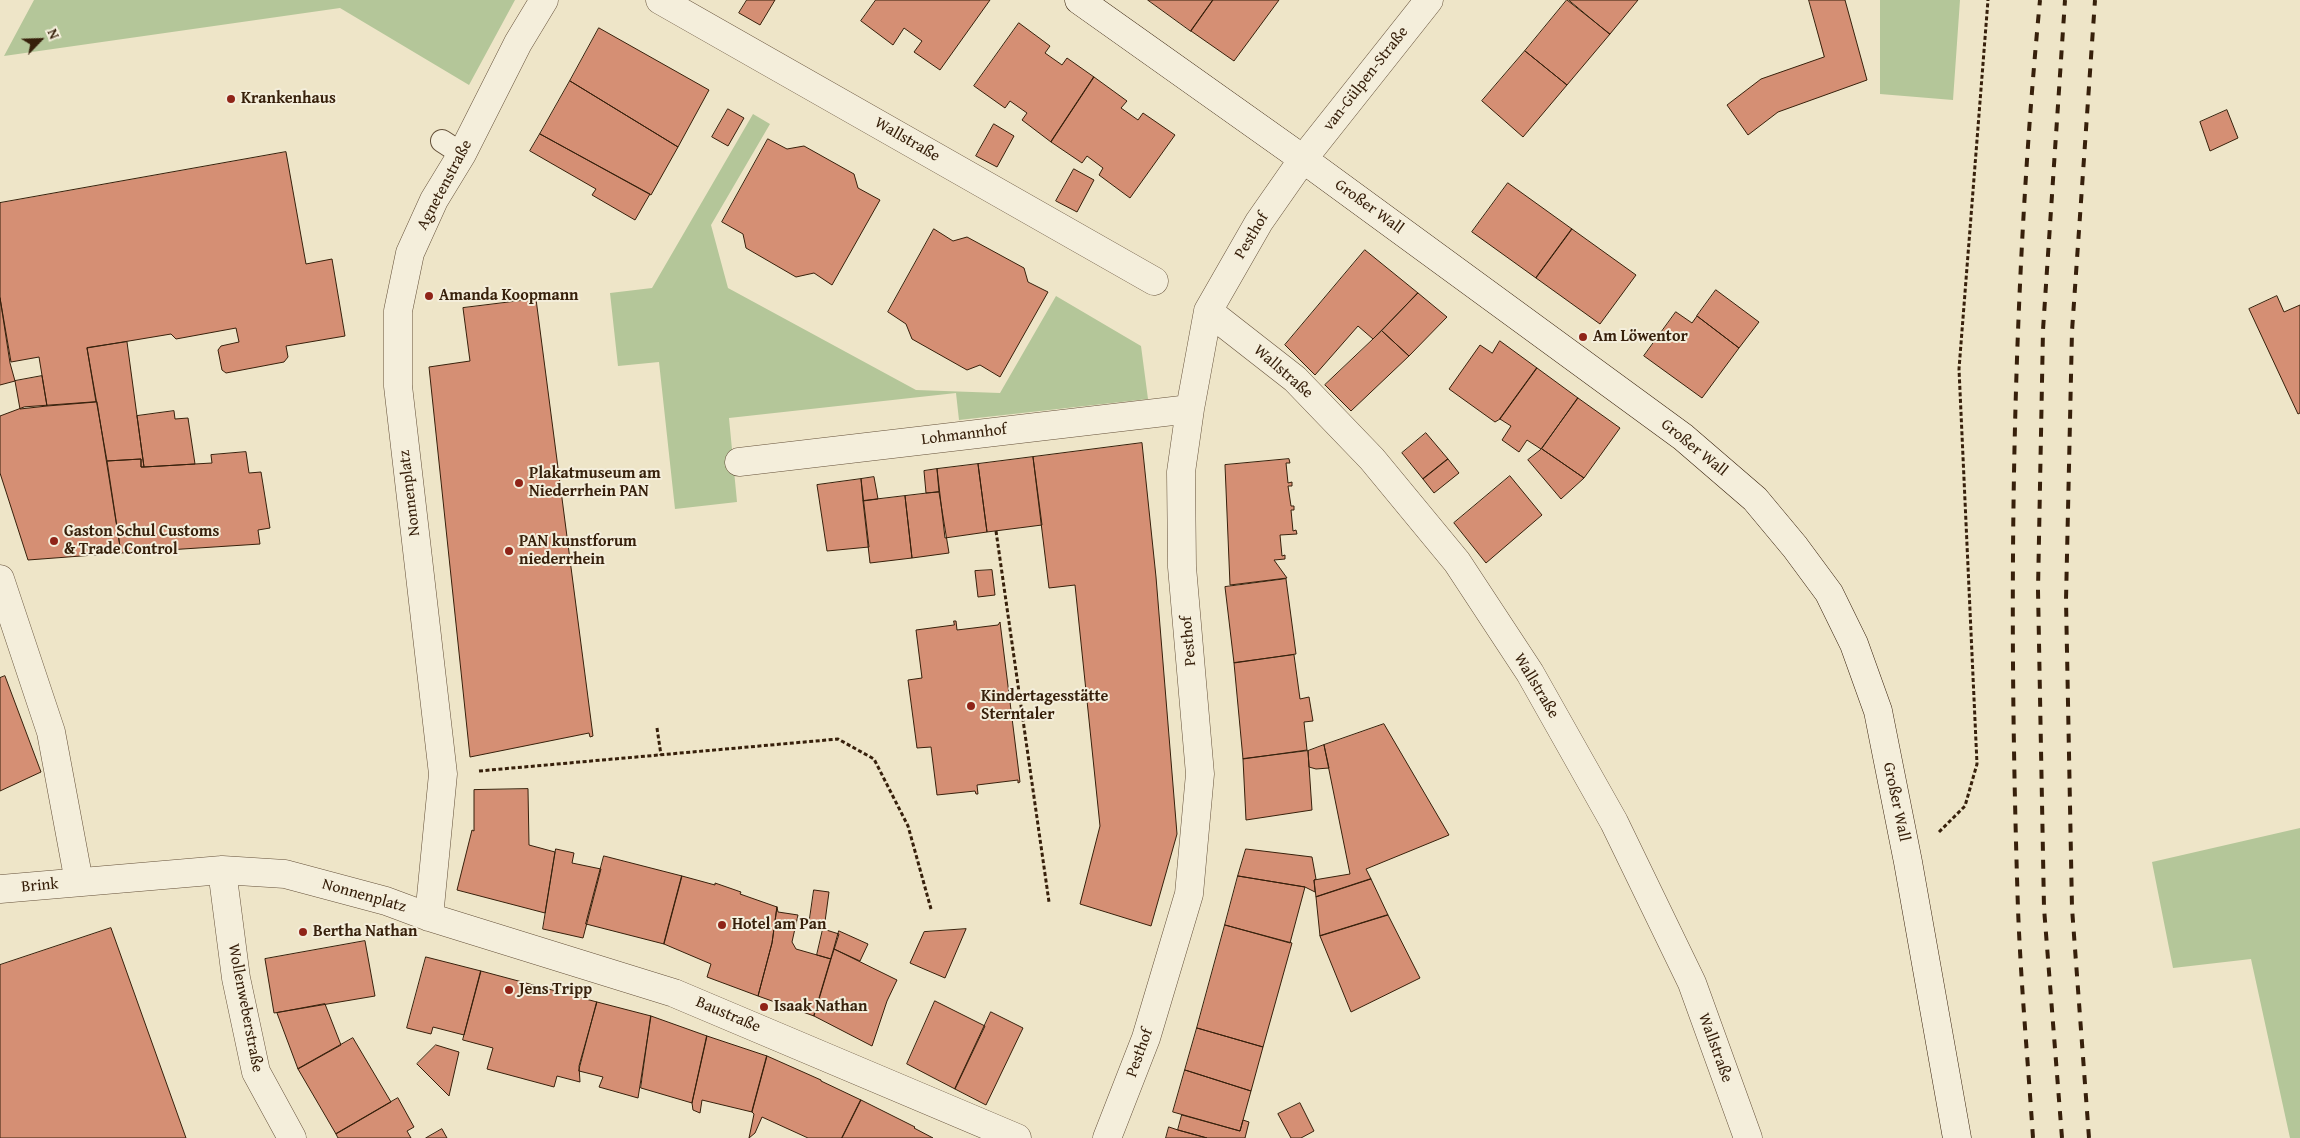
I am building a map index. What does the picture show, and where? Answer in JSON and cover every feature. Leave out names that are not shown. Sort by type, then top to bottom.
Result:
[{"type":"street","name":"Agnetenstraße","points":[[398,386],[398,311],[410,253],[434,200],[452,147],[544,0]]},
{"type":"street","name":"Wallstraße","points":[[660,0],[1154,280]]},
{"type":"street","name":"Großer Wall","points":[[1079,0],[1684,436],[1755,499],[1795,547],[1828,593],[1854,644],[1878,711],[1908,862],[1957,1138]]},
{"type":"street","name":"van-Gülpen-Straße","points":[[1303,160],[1429,0]]},
{"type":"street","name":"Pesthof","points":[[1107,1138],[1146,1038],[1189,894],[1200,774],[1182,567],[1182,472],[1190,409],[1208,311],[1259,222],[1303,160]]},
{"type":"street","name":"Wallstraße","points":[[1208,311],[1295,378],[1372,459],[1457,562],[1530,673],[1614,822],[1692,984],[1748,1138]]},
{"type":"street","name":"Nonnenplatz","points":[[79,882],[222,870],[286,874],[386,901],[429,917],[443,774],[398,386]]},
{"type":"street","name":"Lohmannhof","points":[[739,462],[1190,409]]},
{"type":"street","points":[[0,579],[51,732],[79,882]]},
{"type":"street","name":"Wollenweberstraße","points":[[222,870],[236,978],[256,1072],[292,1138]]},
{"type":"street","name":"Brink","points":[[0,890],[79,882]]},
{"type":"street","name":"Baustraße","points":[[429,917],[674,993],[1017,1138]]},
{"type":"path","points":[[1908,862],[1965,806],[1977,764],[1959,369],[1988,0]]},
{"type":"path","points":[[996,531],[1049,902]]},
{"type":"path","points":[[658,728],[661,755]]},
{"type":"path","points":[[443,774],[838,739],[874,759],[908,826],[931,909]]},
{"type":"green space","points":[[34,0],[515,0],[469,85],[340,8],[4,56]]},
{"type":"green space","points":[[1880,0],[1960,0],[1953,100],[1880,94]]},
{"type":"green space","points":[[753,114],[770,124],[711,225],[728,288],[916,390],[1000,393],[1056,296],[1141,346],[1148,399],[959,420],[956,393],[729,418],[737,502],[675,509],[659,362],[618,366],[610,293],[652,288]]},
{"type":"green space","points":[[2300,828],[2300,1138],[2290,1138],[2251,959],[2173,968],[2152,862]]},
{"type":"building","points":[[747,0],[775,0],[760,25],[739,13]]},
{"type":"building","points":[[876,0],[990,0],[940,70],[914,52],[922,41],[904,28],[893,45],[861,21]]},
{"type":"building","points":[[1148,0],[1213,0],[1191,31]]},
{"type":"building","points":[[1213,0],[1279,0],[1234,61],[1191,31]]},
{"type":"building","points":[[1567,0],[1610,34],[1567,85],[1525,51]]},
{"type":"building","points":[[1569,0],[1638,0],[1610,34]]},
{"type":"building","points":[[1809,0],[1845,0],[1867,80],[1778,112],[1748,135],[1727,105],[1761,79],[1824,57]]},
{"type":"building","points":[[1019,23],[1050,46],[1045,53],[1062,65],[1067,58],[1094,77],[1051,142],[1022,120],[1027,113],[1010,101],[1005,108],[974,86]]},
{"type":"building","points":[[599,28],[709,90],[678,147],[570,81]]},
{"type":"building","points":[[1525,51],[1567,85],[1523,137],[1482,101]]},
{"type":"building","points":[[1094,77],[1127,101],[1121,108],[1138,120],[1143,113],[1175,135],[1130,198],[1099,175],[1103,168],[1087,156],[1082,163],[1051,142]]},
{"type":"building","points":[[570,81],[678,147],[651,195],[540,134]]},
{"type":"building","points":[[728,109],[744,118],[728,146],[712,137]]},
{"type":"building","points":[[2227,110],[2238,138],[2210,151],[2200,122]]},
{"type":"building","points":[[994,124],[1014,136],[997,167],[976,156]]},
{"type":"building","points":[[540,134],[650,194],[635,220],[592,195],[596,189],[530,151]]},
{"type":"building","points":[[768,139],[787,149],[804,146],[854,174],[858,188],[880,200],[832,285],[814,273],[796,277],[746,248],[743,234],[722,222]]},
{"type":"building","points":[[286,152],[306,264],[332,259],[345,336],[286,346],[288,357],[284,362],[226,373],[222,370],[218,350],[221,346],[239,342],[236,328],[176,339],[171,334],[87,348],[96,402],[47,406],[39,357],[11,362],[0,298],[0,203]]},
{"type":"building","points":[[1074,169],[1094,180],[1077,212],[1056,201]]},
{"type":"building","points":[[1508,183],[1572,229],[1536,278],[1472,232]]},
{"type":"building","points":[[934,229],[953,241],[967,237],[1024,268],[1028,282],[1048,292],[1000,377],[980,365],[967,370],[912,339],[906,324],[888,312]]},
{"type":"building","points":[[1572,229],[1636,275],[1600,324],[1536,278]]},
{"type":"building","points":[[1365,250],[1418,293],[1373,339],[1358,326],[1315,375],[1285,345]]},
{"type":"building","points":[[1716,290],[1759,322],[1739,348],[1697,316]]},
{"type":"building","points":[[1418,293],[1447,317],[1409,356],[1382,331]]},
{"type":"building","points":[[2277,296],[2284,312],[2300,305],[2300,413],[2298,414],[2249,309]]},
{"type":"building","points":[[0,298],[10,363],[15,381],[0,385]]},
{"type":"building","name":"PAN kunstforum niederrhein","points":[[536,299],[593,736],[590,737],[589,733],[470,757],[429,367],[470,361],[463,308]]},
{"type":"building","points":[[1676,312],[1692,323],[1697,316],[1739,348],[1702,398],[1644,356]]},
{"type":"building","points":[[1382,331],[1409,356],[1351,411],[1325,385]]},
{"type":"building","points":[[1500,341],[1537,368],[1500,419],[1495,422],[1449,389],[1480,345],[1492,353]]},
{"type":"building","points":[[127,342],[144,467],[141,467],[141,459],[107,461],[87,348]]},
{"type":"building","points":[[1537,368],[1578,398],[1541,449],[1527,440],[1519,452],[1502,440],[1511,426],[1500,419]]},
{"type":"building","points":[[42,376],[47,406],[20,409],[15,381]]},
{"type":"building","points":[[1578,398],[1620,428],[1584,478],[1542,449]]},
{"type":"building","points":[[97,402],[121,553],[28,560],[0,473],[0,416],[24,407]]},
{"type":"building","points":[[174,411],[175,419],[188,418],[195,464],[144,467],[137,416]]},
{"type":"building","points":[[1426,433],[1448,459],[1423,479],[1402,453]]},
{"type":"building","points":[[1142,443],[1156,577],[1177,834],[1151,926],[1080,904],[1100,826],[1075,585],[1049,588],[1033,457]]},
{"type":"building","points":[[1542,449],[1584,478],[1561,499],[1528,460]]},
{"type":"building","points":[[246,452],[249,473],[261,472],[270,528],[258,530],[260,544],[121,553],[107,461],[141,459],[141,467],[212,463],[211,455]]},
{"type":"building","points":[[1033,457],[1042,525],[987,532],[978,464]]},
{"type":"building","points":[[1289,459],[1290,463],[1286,463],[1288,483],[1292,482],[1292,486],[1288,486],[1291,506],[1294,506],[1294,510],[1291,510],[1293,531],[1296,530],[1297,534],[1280,535],[1282,556],[1285,555],[1285,559],[1274,560],[1287,578],[1230,585],[1225,465]]},
{"type":"building","points":[[1448,459],[1459,473],[1434,493],[1423,479]]},
{"type":"building","points":[[978,464],[987,532],[945,538],[937,469]]},
{"type":"building","points":[[937,469],[939,492],[926,493],[924,471]]},
{"type":"building","points":[[1510,476],[1542,515],[1486,563],[1454,523]]},
{"type":"building","points":[[874,477],[878,499],[863,501],[861,479]]},
{"type":"building","points":[[861,479],[869,547],[827,551],[817,485]]},
{"type":"building","points":[[939,492],[949,553],[912,558],[905,496]]},
{"type":"building","points":[[905,496],[912,558],[870,563],[863,501]]},
{"type":"building","points":[[992,570],[995,595],[978,597],[975,571]]},
{"type":"building","points":[[1286,579],[1296,654],[1234,663],[1225,587]]},
{"type":"building","points":[[954,621],[956,621],[957,630],[998,625],[1000,622],[1020,782],[1018,783],[1018,780],[977,785],[978,794],[975,791],[937,795],[931,747],[917,748],[908,680],[922,678],[916,630],[954,625]]},
{"type":"building","points":[[1294,655],[1300,699],[1309,697],[1313,721],[1304,722],[1307,750],[1243,759],[1234,663]]},
{"type":"building","points":[[5,676],[41,772],[0,791],[0,678]]},
{"type":"building","points":[[1384,724],[1449,835],[1366,869],[1371,879],[1316,897],[1314,880],[1350,874],[1324,745]]},
{"type":"building","points":[[1324,745],[1329,768],[1316,769],[1309,767],[1308,751]]},
{"type":"building","points":[[1308,751],[1312,810],[1246,820],[1243,759]]},
{"type":"building","points":[[528,789],[529,845],[555,852],[545,913],[457,890],[472,830],[474,831],[474,790]]},
{"type":"building","points":[[556,849],[574,853],[572,863],[601,869],[583,938],[543,929]]},
{"type":"building","points":[[1246,849],[1312,857],[1316,879],[1314,880],[1315,892],[1305,887],[1238,876]]},
{"type":"building","points":[[604,856],[682,876],[664,944],[586,924]]},
{"type":"building","name":"Hotel am Pan","points":[[682,876],[715,885],[715,883],[777,907],[772,943],[758,996],[707,977],[711,964],[664,944]]},
{"type":"building","points":[[1238,876],[1305,887],[1290,943],[1225,925]]},
{"type":"building","points":[[1371,879],[1388,915],[1320,936],[1316,897]]},
{"type":"building","points":[[814,890],[829,892],[824,929],[809,925]]},
{"type":"building","points":[[777,907],[778,912],[798,915],[792,942],[796,949],[831,959],[814,1016],[758,996],[772,943]]},
{"type":"building","points":[[1388,915],[1420,978],[1351,1012],[1320,936]]},
{"type":"building","points":[[1225,925],[1292,943],[1263,1047],[1197,1028]]},
{"type":"building","points":[[111,928],[186,1138],[0,1138],[0,965]]},
{"type":"building","points":[[823,929],[839,934],[831,959],[817,955]]},
{"type":"building","points":[[966,929],[945,978],[910,963],[924,932]]},
{"type":"building","points":[[839,931],[868,944],[860,961],[834,949]]},
{"type":"building","points":[[365,941],[375,996],[274,1013],[265,959]]},
{"type":"building","points":[[834,949],[897,980],[887,1001],[872,1046],[814,1016]]},
{"type":"building","points":[[426,957],[481,971],[464,1035],[433,1027],[431,1034],[407,1028]]},
{"type":"building","points":[[481,971],[597,1002],[579,1066],[580,1082],[557,1076],[554,1087],[487,1069],[493,1048],[463,1040]]},
{"type":"building","points":[[935,1001],[985,1026],[955,1089],[907,1064]]},
{"type":"building","points":[[597,1002],[651,1016],[638,1098],[599,1087],[603,1077],[579,1071]]},
{"type":"building","points":[[325,1004],[341,1045],[298,1069],[277,1013]]},
{"type":"building","points":[[991,1012],[1023,1028],[986,1105],[955,1089]]},
{"type":"building","points":[[651,1016],[707,1036],[692,1103],[641,1088]]},
{"type":"building","points":[[1197,1028],[1263,1047],[1251,1091],[1185,1070]]},
{"type":"building","points":[[707,1036],[767,1056],[752,1112],[702,1100],[700,1113],[693,1110],[692,1103]]},
{"type":"building","points":[[353,1038],[391,1102],[336,1134],[298,1069]]},
{"type":"building","points":[[436,1045],[459,1052],[449,1096],[417,1064]]},
{"type":"building","points":[[767,1056],[861,1100],[842,1138],[808,1138],[762,1117],[755,1133],[749,1138],[754,1114],[752,1112]]},
{"type":"building","points":[[1185,1070],[1251,1091],[1240,1131],[1173,1112]]},
{"type":"building","points":[[398,1098],[414,1127],[407,1131],[411,1138],[338,1138],[336,1134]]},
{"type":"building","points":[[861,1100],[915,1127],[933,1138],[842,1138]]},
{"type":"building","points":[[1300,1103],[1314,1131],[1301,1138],[1291,1138],[1278,1114]]},
{"type":"building","points":[[1182,1115],[1240,1131],[1243,1120],[1249,1122],[1245,1138],[1207,1138],[1178,1130]]},
{"type":"building","points":[[1169,1127],[1178,1130],[1207,1138],[1166,1138]]},
{"type":"building","points":[[442,1129],[447,1138],[426,1138]]},
{"type":"railway","points":[[2033,1138],[2018,909],[2013,682],[2013,568],[2014,454],[2023,227],[2030,113],[2040,0]]},
{"type":"railway","points":[[2062,1138],[2044,908],[2038,590],[2043,330],[2065,0]]},
{"type":"railway","points":[[2089,1138],[2072,908],[2066,600],[2072,331],[2095,0]]},
{"type":"place","name":"Krankenhaus","points":[[231,99]]},
{"type":"place","name":"Amanda Koopmann","points":[[429,296]]},
{"type":"place","name":"Am Löwentor","points":[[1583,337]]},
{"type":"place","name":"Plakatmuseum am Niederrhein PAN","points":[[519,483]]},
{"type":"place","name":"Gaston Schul Customs & Trade Control","points":[[54,541]]},
{"type":"place","name":"PAN kunstforum niederrhein","points":[[509,551]]},
{"type":"place","name":"Kindertagesstätte Sterntaler","points":[[971,706]]},
{"type":"place","name":"Hotel am Pan","points":[[722,925]]},
{"type":"place","name":"Bertha Nathan","points":[[303,932]]},
{"type":"place","name":"Jens Tripp","points":[[509,990]]},
{"type":"place","name":"Isaak Nathan","points":[[764,1007]]}]
